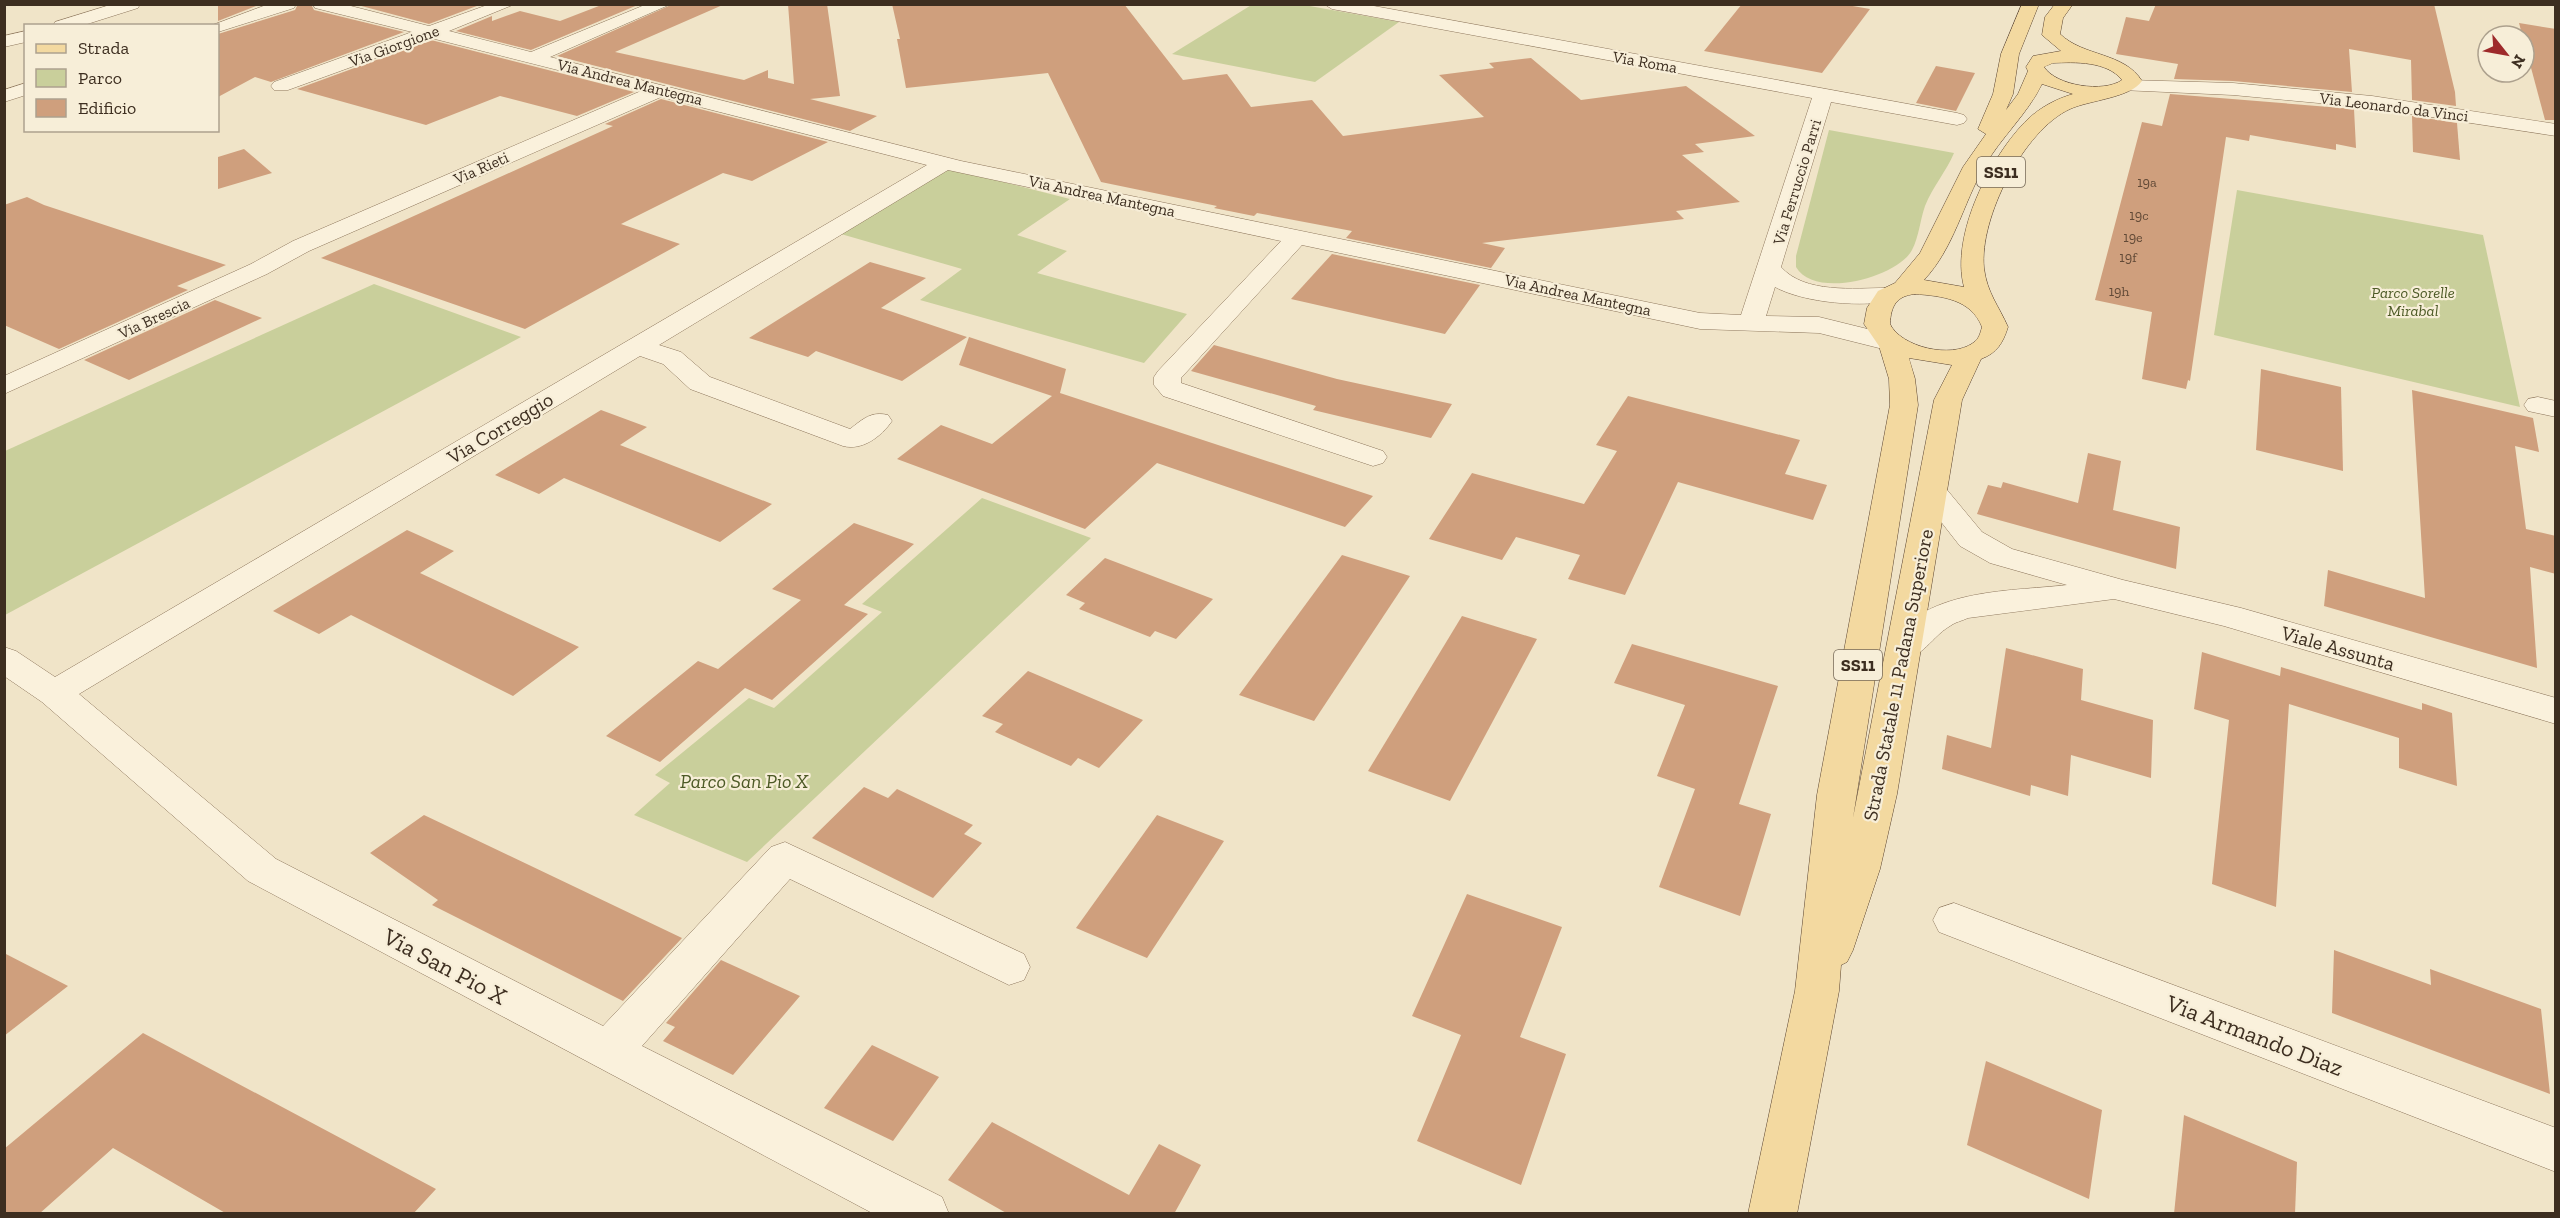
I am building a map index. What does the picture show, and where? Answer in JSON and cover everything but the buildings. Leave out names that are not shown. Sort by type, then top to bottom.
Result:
[{"type":"main road","points":[[2065,4],[2054,17],[2051,35],[2065,47],[2125,78]]},
{"type":"main road","name":"SS11","points":[[1895,291],[1922,269],[1936,249],[1971,171],[1985,148],[2024,100],[2042,51],[2030,7]]},
{"type":"main road","name":"SS11","points":[[1985,148],[1989,126],[2004,91],[2010,54],[2030,7]]},
{"type":"main road","points":[[2038,67],[2062,57],[2093,60]]},
{"type":"main road","name":"SS11","points":[[2038,67],[2046,80],[2062,85],[2105,91]]},
{"type":"main road","name":"SS11","points":[[1981,304],[1973,275],[1973,251],[1988,200],[2000,173],[2028,131],[2039,119],[2069,102],[2105,91],[2125,78]]},
{"type":"main road","points":[[1895,291],[1945,290],[1981,304]]},
{"type":"main road","name":"Strada Statale 11 Padana Superiore","points":[[1772,1214],[1817,991],[1836,795],[1904,405],[1902,379],[1891,343],[1877,324],[1878,310],[1895,291]]},
{"type":"main road","name":"Strada Statale 11 Padana Superiore","points":[[1817,991],[1852,894],[1878,794],[1948,400],[1969,356],[1984,347],[1994,332],[1992,317],[1981,304]]},
{"type":"main road","points":[[1891,343],[1946,357],[1969,356]]},
{"type":"street","points":[[67,24],[132,4]]},
{"type":"street","points":[[219,27],[288,4]]},
{"type":"street","name":"Via Andrea Mantegna","points":[[321,4],[945,163],[1700,321],[1819,325],[1891,343]]},
{"type":"street","name":"Via Giorgione","points":[[281,86],[434,33],[507,4]]},
{"type":"street","points":[[532,58],[663,4]]},
{"type":"street","name":"Via Roma","points":[[1332,4],[1958,119]]},
{"type":"street","points":[[4,42],[24,37]]},
{"type":"street","name":"Via Leonardo da Vinci","points":[[2125,78],[2389,104],[2556,130]]},
{"type":"street","points":[[4,96],[24,90]]},
{"type":"street","name":"Via Rieti","points":[[301,246],[660,90]]},
{"type":"street","name":"Via Ferruccio Parri","points":[[1752,324],[1823,95]]},
{"type":"street","name":"Via Correggio","points":[[54,693],[945,163]]},
{"type":"street","points":[[1297,237],[1167,377],[1168,385],[1173,390],[1373,457]]},
{"type":"street","name":"Via Brescia","points":[[4,386],[259,269],[301,246]]},
{"type":"street","name":"Via Ferruccio Parri","points":[[1770,270],[1782,282],[1807,289],[1850,295],[1895,291]]},
{"type":"street","points":[[638,346],[672,358],[700,383],[853,440],[878,422]]},
{"type":"street","name":"Viale Assunta","points":[[1932,491],[1963,530],[1989,551],[2119,590],[2229,616],[2556,711]]},
{"type":"street","name":"Viale Assunta","points":[[1903,648],[1938,618],[1962,608],[2119,590]]},
{"type":"street","name":"Via San Pio X","points":[[4,659],[54,693],[262,870],[925,1214]]},
{"type":"street","points":[[609,1052],[785,858],[1009,967]]},
{"type":"street","name":"Via Armando Diaz","points":[[1954,920],[2556,1150]]},
{"type":"green space","points":[[1253,4],[1304,5],[1399,22],[1315,82],[1172,54]]},
{"type":"green space","points":[[1829,130],[1954,153],[1928,199],[1912,250],[1904,260],[1891,269],[1856,281],[1820,282],[1806,277],[1796,267],[1796,256]]},
{"type":"green space","points":[[949,168],[1070,199],[1017,235],[1067,251],[1037,273],[1187,314],[1144,363],[920,300],[962,269],[841,234]]},
{"type":"green space","name":"Parco Sorelle Mirabal","points":[[2237,190],[2483,235],[2520,407],[2214,335]]},
{"type":"green space","points":[[374,284],[521,337],[5,615],[5,451]]},
{"type":"green space","name":"Parco San Pio X","points":[[982,498],[1091,538],[747,862],[634,815],[670,783],[655,775],[749,698],[774,708],[882,612],[862,604]]}]
